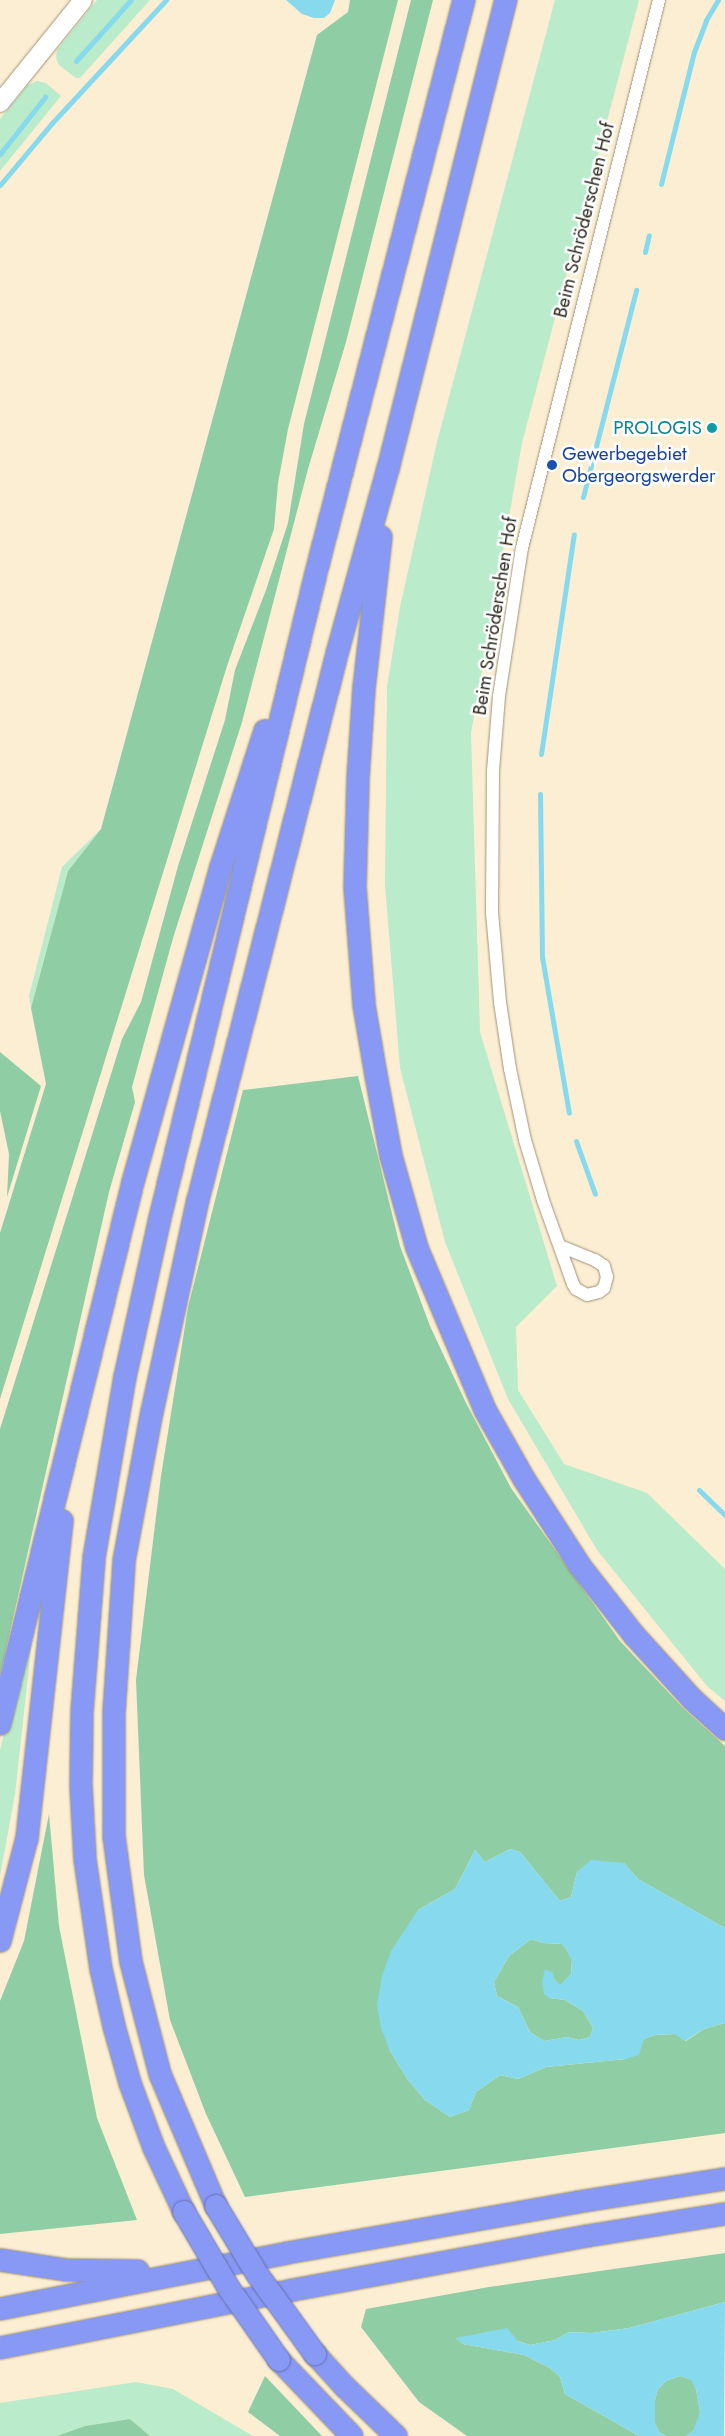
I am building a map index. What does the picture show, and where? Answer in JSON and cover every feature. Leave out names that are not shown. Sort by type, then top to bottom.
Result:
[{"type":"highway","points":[[352,2436],[279,2360],[228,2287],[184,2212],[154,2148],[130,2083],[101,1969],[86,1859],[82,1785],[82,1712],[87,1634],[100,1522],[129,1358],[160,1218],[316,573],[464,0]]},
{"type":"highway","points":[[396,2436],[345,2387],[315,2354],[256,2274],[216,2206],[160,2074],[131,1962],[114,1836],[114,1713],[124,1561],[152,1412],[198,1200],[338,650],[388,469],[506,0]]},
{"type":"highway","points":[[388,469],[364,688],[358,779],[355,887],[364,1005],[391,1156],[417,1248],[449,1328],[485,1410],[524,1479],[580,1566],[634,1635],[692,1699],[725,1729]]},
{"type":"highway","points":[[0,1724],[72,1436],[111,1268],[176,1021],[221,867],[316,573]]},
{"type":"highway","points":[[0,1941],[27,1838],[72,1436]]},
{"type":"highway","points":[[0,2309],[184,2272],[568,2204],[725,2179]]},
{"type":"highway","points":[[0,2348],[293,2290],[587,2236],[725,2214]]},
{"type":"highway","points":[[0,2260],[67,2270],[184,2272]]},
{"type":"street","points":[[0,103],[83,0]]},
{"type":"street","name":"Beim Schröderschen Hof","points":[[560,1246],[525,1140],[500,1002],[492,913],[491,865],[493,771],[498,706],[522,548],[659,0]]},
{"type":"green space","points":[[97,0],[150,0],[80,78],[76,78],[59,65],[56,58],[57,50]]},
{"type":"green space","points":[[350,0],[398,0],[288,429],[278,483],[274,529],[227,666],[0,1399],[0,1233],[46,1084],[31,1008],[68,871],[101,829],[317,35],[348,12]]},
{"type":"green space","points":[[411,0],[433,0],[346,342],[308,469],[242,722],[173,938],[132,1087],[135,1102],[109,1192],[0,1676],[0,1429],[122,1039],[141,1002],[178,866],[225,720],[235,670],[266,590],[288,523],[304,424]]},
{"type":"green space","points":[[555,0],[639,0],[522,443],[471,733],[480,1032],[557,1286],[516,1327],[518,1390],[564,1464],[647,1493],[725,1569],[725,1701],[707,1686],[597,1550],[508,1399],[445,1242],[400,1068],[385,885],[387,687],[400,607],[437,442]]},
{"type":"green space","points":[[37,81],[46,83],[61,96],[0,171],[0,119],[28,85]]},
{"type":"green space","points":[[101,829],[68,871],[31,1008],[29,996],[62,867]]},
{"type":"green space","points":[[0,1052],[41,1086],[7,1197],[9,1154],[0,1111]]},
{"type":"green space","points":[[358,1076],[400,1246],[430,1326],[466,1403],[511,1488],[620,1641],[683,1708],[725,1746],[725,1928],[638,1879],[624,1863],[577,1872],[571,1897],[560,1901],[520,1852],[510,1849],[485,1862],[475,1850],[455,1889],[418,1910],[390,2051],[408,2080],[425,2100],[450,2117],[469,2110],[476,2092],[500,2075],[518,2079],[546,2067],[626,2059],[644,2039],[655,2035],[676,2034],[686,2041],[704,2029],[725,2023],[725,2133],[245,2197],[206,2114],[170,2020],[144,1875],[136,1680],[161,1476],[188,1307],[243,1090]]},
{"type":"green space","points":[[36,1603],[15,1794],[0,1876],[0,1750]]},
{"type":"green space","points":[[49,1814],[59,1926],[97,2118],[137,2220],[0,2234],[0,2001],[24,1941]]},
{"type":"green space","points":[[531,1939],[543,1943],[562,1944],[566,1949],[572,1959],[571,1974],[560,1986],[554,1979],[549,1998],[565,2000],[583,2011],[593,2028],[590,2037],[579,2040],[567,2037],[544,2041],[530,2032],[518,2007],[497,1996],[494,1982],[509,1956]]},
{"type":"green space","points":[[725,2253],[725,2302],[629,2328],[592,2333],[569,2332],[555,2340],[530,2345],[518,2341],[456,2338],[463,2344],[524,2355],[550,2368],[560,2377],[565,2394],[639,2436],[467,2436],[419,2402],[361,2327],[366,2309],[489,2287]]},
{"type":"green space","points":[[265,2376],[322,2436],[280,2436],[248,2412]]},
{"type":"green space","points":[[680,2376],[692,2380],[696,2389],[700,2412],[698,2421],[693,2431],[686,2436],[666,2436],[659,2432],[655,2423],[655,2400],[658,2389],[666,2381]]},
{"type":"green space","points":[[136,2382],[173,2389],[253,2436],[150,2436],[130,2419],[85,2426],[57,2436],[0,2436],[0,2403]]},
{"type":"green space","points":[[130,2419],[150,2436],[57,2436],[85,2426]]},
{"type":"water","points":[[286,0],[335,0],[330,13],[324,18],[314,18],[302,14]]},
{"type":"water","points":[[510,1849],[520,1852],[560,1901],[571,1897],[577,1872],[591,1860],[624,1863],[638,1879],[725,1928],[725,2023],[704,2029],[685,2041],[675,2034],[655,2035],[644,2039],[639,2055],[626,2059],[546,2067],[518,2079],[500,2075],[476,2092],[469,2110],[450,2117],[425,2100],[408,2080],[390,2051],[381,2028],[377,2005],[382,1976],[391,1951],[418,1910],[455,1889],[475,1850],[485,1862]],"holes":[[[531,1939],[543,1943],[562,1944],[572,1960],[571,1974],[560,1985],[554,1979],[553,1973],[545,1969],[542,1981],[544,1994],[549,1998],[565,2000],[583,2011],[593,2028],[590,2037],[579,2040],[567,2037],[544,2041],[530,2032],[518,2007],[497,1996],[494,1982],[509,1956]]]},
{"type":"water","points":[[725,2302],[724,2436],[686,2436],[693,2431],[700,2412],[696,2389],[691,2380],[680,2376],[666,2381],[658,2389],[655,2400],[655,2423],[659,2432],[666,2436],[639,2436],[565,2394],[560,2377],[550,2368],[524,2355],[463,2344],[456,2338],[507,2328],[518,2341],[530,2345],[555,2340],[569,2332],[592,2333],[629,2328]]},
{"type":"waterway","points":[[76,61],[131,0]]},
{"type":"waterway","points":[[0,185],[52,123],[166,0]]},
{"type":"waterway","points":[[661,184],[694,52],[706,20],[718,0]]},
{"type":"waterway","points":[[0,154],[45,97]]},
{"type":"waterway","points":[[645,252],[649,235]]},
{"type":"waterway","points":[[583,497],[636,290]]},
{"type":"waterway","points":[[541,754],[574,534]]},
{"type":"waterway","points":[[540,794],[542,957],[569,1113]]},
{"type":"waterway","points":[[576,1141],[595,1194]]},
{"type":"waterway","points":[[699,1490],[725,1515]]},
{"type":"place","name":"PROLOGIS","points":[[712,428]]},
{"type":"place","name":"Gewerbegebiet Obergeorgswerder","points":[[552,465]]}]
